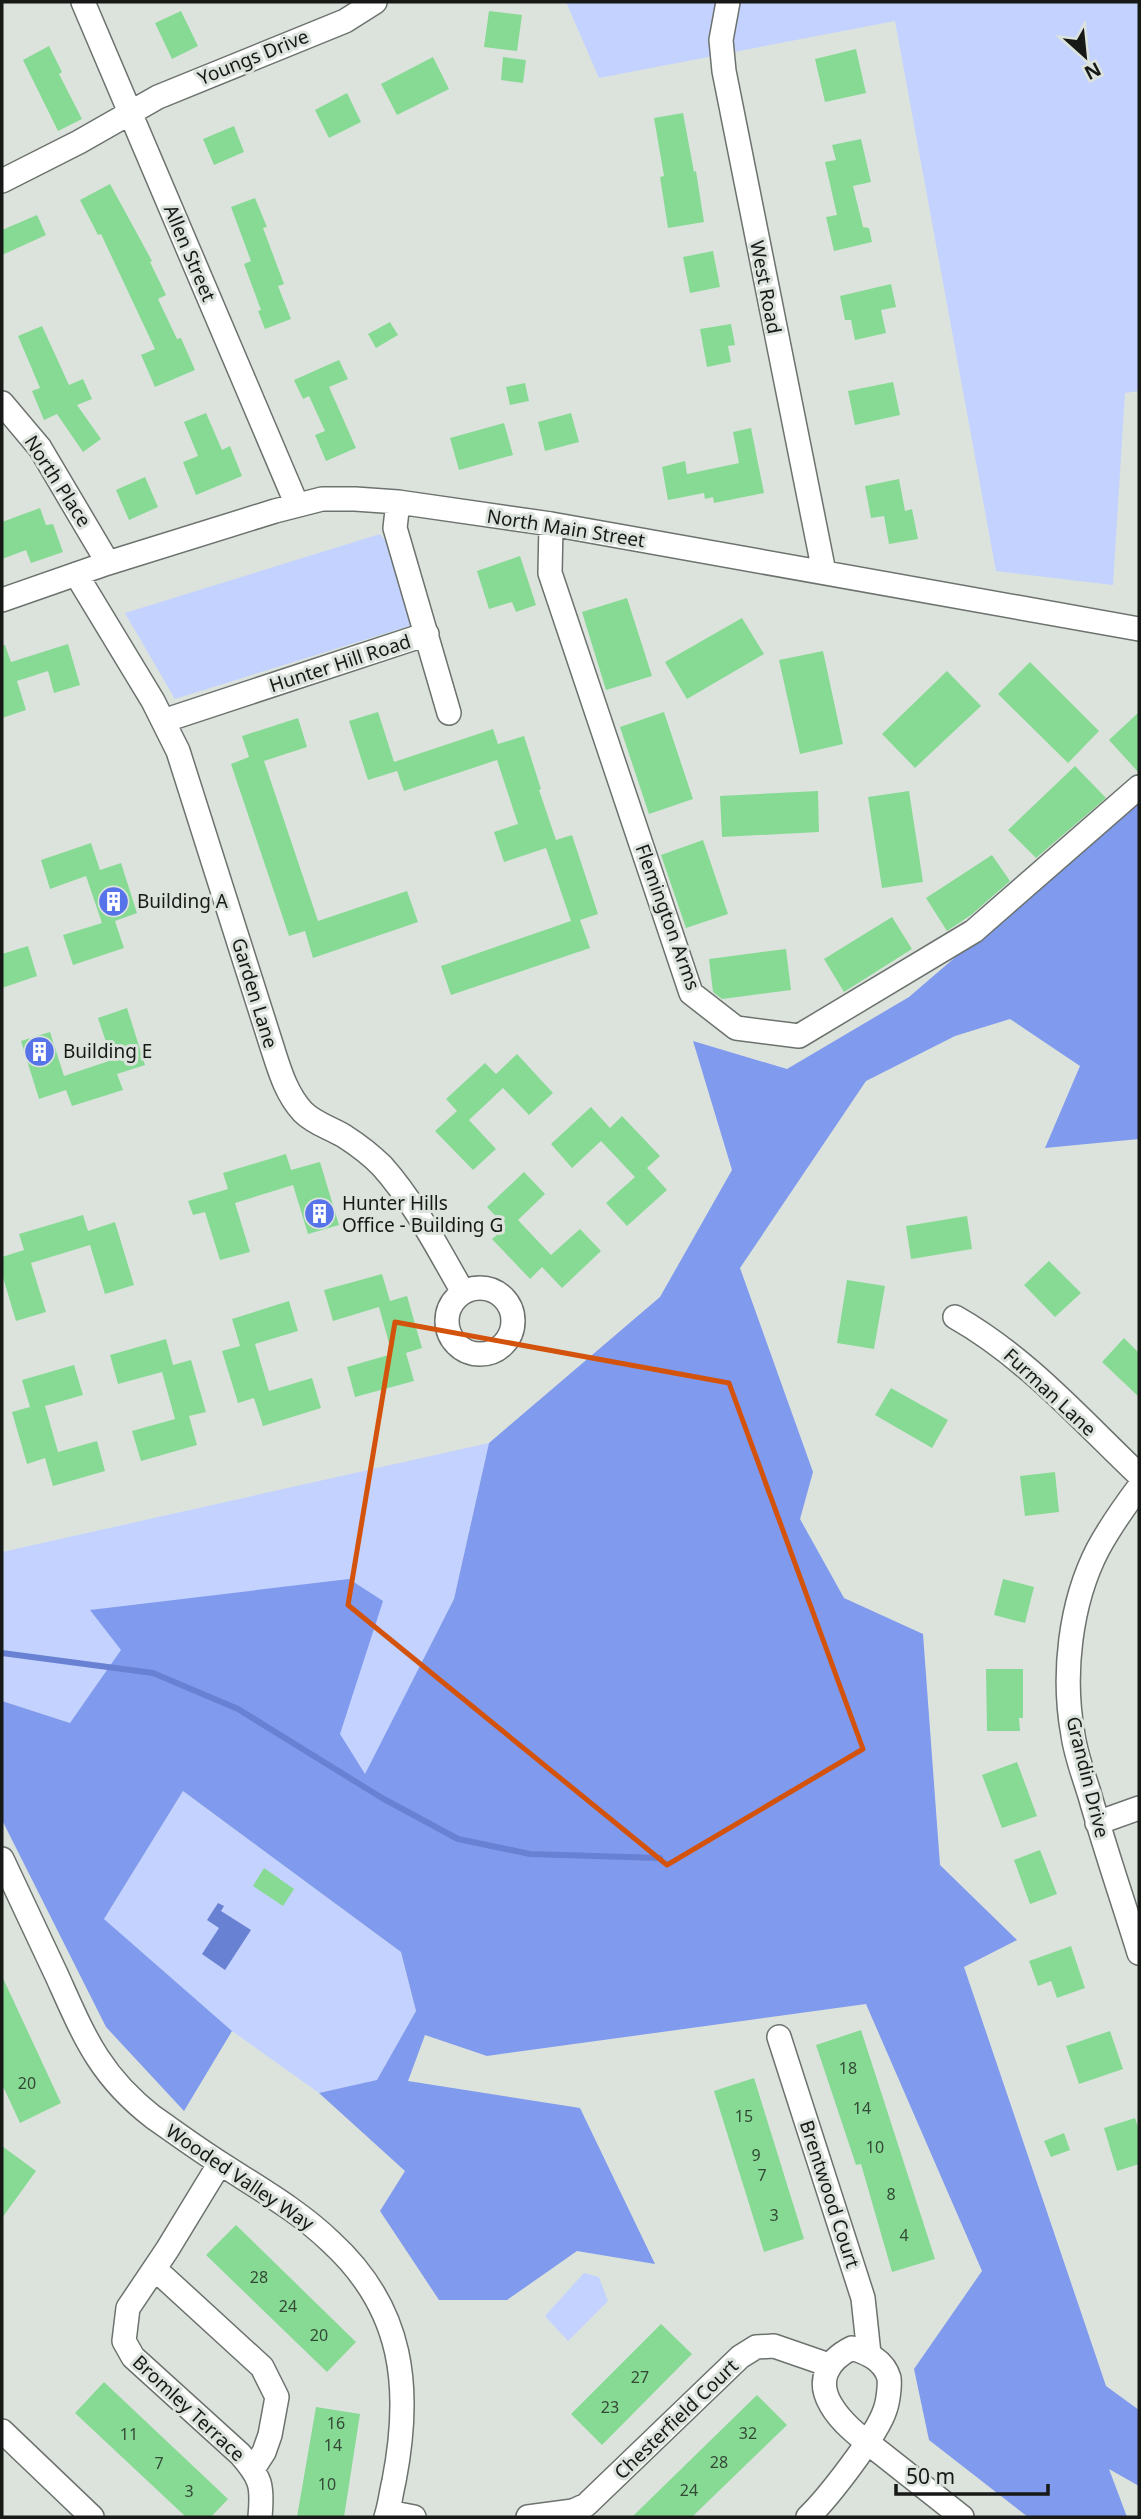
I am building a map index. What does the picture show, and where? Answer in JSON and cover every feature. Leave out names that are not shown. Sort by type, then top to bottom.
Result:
[{"type":"street","name":"Allen Street","points":[[83,2],[297,505]]},
{"type":"street","name":"Youngs Drive","points":[[2,181],[185,84],[345,21],[375,2]]},
{"type":"street","name":"West Road","points":[[728,2],[721,40],[724,71],[824,572]]},
{"type":"street","name":"North Place","points":[[2,403],[46,457],[108,563]]},
{"type":"street","name":"North Main Street","points":[[2,600],[108,563],[297,505],[323,499],[344,499],[398,502],[551,524],[1139,629]]},
{"type":"street","name":"Hunter Hill Road","points":[[163,721],[426,634],[395,527],[398,502]]},
{"type":"street","name":"Flemington Arms","points":[[551,524],[550,573],[691,993],[736,1028],[799,1036],[881,987],[974,931],[1139,787]]},
{"type":"street","name":"Garden Lane","points":[[76,574],[163,721],[184,770],[282,1077],[291,1097],[312,1118],[363,1149],[380,1164],[428,1231],[463,1292]]},
{"type":"street","points":[[426,634],[449,713]]},
{"type":"street","name":"Furman Lane","points":[[955,1317],[981,1331],[1015,1357],[1139,1475]]},
{"type":"street","name":"Grandin Drive","points":[[1139,1487],[1119,1513],[1098,1550],[1083,1586],[1074,1622],[1069,1685],[1073,1735],[1097,1823],[1139,1953]]},
{"type":"street","points":[[1097,1823],[1139,1808]]},
{"type":"street","name":"Wooded Valley Way","points":[[2,1859],[83,2034],[106,2072],[135,2104],[289,2208],[333,2243],[362,2277],[385,2317],[399,2361],[404,2408],[387,2515]]},
{"type":"street","name":"Brentwood Court","points":[[779,2038],[863,2298],[869,2354]]},
{"type":"street","name":"Bromley Terrace","points":[[220,2163],[128,2308],[124,2341],[133,2357],[253,2469]]},
{"type":"street","points":[[155,2269],[262,2367],[277,2397],[270,2435],[264,2452],[253,2469],[263,2490],[260,2517]]},
{"type":"street","name":"Chesterfield Court","points":[[528,2517],[573,2511],[586,2505],[740,2357],[756,2347],[774,2346],[829,2365]]},
{"type":"street","points":[[808,2517],[822,2504],[867,2442],[885,2411],[889,2378],[882,2365],[869,2354],[852,2348],[840,2354],[829,2365],[825,2380],[830,2405],[842,2420],[867,2442],[962,2517]]},
{"type":"street","points":[[2,2431],[92,2517]]},
{"type":"street","points":[[387,2515],[414,2517]]},
{"type":"highlighted area","points":[[395,1322],[729,1383],[863,1749],[667,1865],[348,1605]]},
{"type":"shaded area","points":[[566,2],[1139,2],[1139,391],[1125,393],[1113,585],[996,571],[895,21],[599,78]]},
{"type":"shaded area","points":[[380,534],[390,547],[412,625],[175,699],[125,613]]},
{"type":"shaded area","points":[[1139,799],[1139,1139],[1045,1148],[1080,1066],[1010,1019],[955,1036],[866,1081],[740,1268],[813,1472],[800,1519],[844,1598],[923,1634],[940,1865],[1017,1940],[964,1967],[1106,2386],[1139,2410],[1139,2486],[1109,2469],[1127,2517],[1028,2517],[929,2440],[914,2369],[982,2271],[866,2004],[487,2056],[425,2035],[408,2081],[580,2108],[655,2264],[577,2251],[507,2300],[439,2300],[380,2211],[405,2171],[319,2093],[377,2080],[416,2011],[401,1952],[183,1791],[104,1919],[232,2031],[184,2111],[106,2027],[2,1820],[2,1701],[70,1723],[121,1650],[90,1610],[349,1579],[383,1601],[340,1734],[365,1774],[454,1599],[489,1443],[660,1297],[732,1170],[693,1041],[787,1069],[909,997]]},
{"type":"shaded area","points":[[489,1443],[454,1599],[365,1775],[70,1723],[2,1701],[2,1552]]},
{"type":"shaded area","points":[[183,1791],[401,1952],[416,2011],[377,2081],[319,2093],[232,2031],[104,1919]]},
{"type":"shaded area","points":[[218,1903],[224,1906],[221,1911],[251,1930],[225,1970],[202,1954],[219,1928],[207,1920]]},
{"type":"shaded area","points":[[584,2273],[599,2277],[608,2301],[568,2341],[545,2316]]},
{"type":"building","points":[[181,11],[198,46],[172,59],[155,23]]},
{"type":"building","points":[[489,11],[522,15],[517,51],[484,47]]},
{"type":"building","points":[[49,46],[62,72],[59,74],[82,119],[58,131],[23,60]]},
{"type":"building","points":[[856,49],[866,93],[825,102],[815,59]]},
{"type":"building","points":[[433,57],[449,89],[397,115],[381,84]]},
{"type":"building","points":[[503,57],[526,60],[523,83],[501,80]]},
{"type":"building","points":[[347,93],[361,122],[329,138],[315,110]]},
{"type":"building","points":[[683,113],[704,222],[668,228],[660,177],[664,176],[654,118]]},
{"type":"building","points":[[234,126],[244,152],[214,165],[203,139]]},
{"type":"building","points":[[861,139],[871,182],[853,186],[863,227],[869,228],[872,242],[834,251],[826,217],[837,215],[825,162],[836,160],[832,145]]},
{"type":"building","points":[[110,184],[152,261],[150,262],[166,295],[158,299],[177,339],[181,338],[195,370],[155,387],[141,355],[155,349],[101,234],[98,235],[80,200]]},
{"type":"building","points":[[255,198],[267,227],[263,228],[284,284],[278,286],[291,319],[265,329],[244,264],[251,261],[231,207]]},
{"type":"building","points":[[37,215],[46,235],[2,255],[2,230]]},
{"type":"building","points":[[713,251],[720,287],[690,293],[683,257]]},
{"type":"building","points":[[891,284],[896,307],[881,310],[886,333],[855,340],[851,320],[845,320],[840,296]]},
{"type":"building","points":[[390,322],[398,335],[376,348],[368,334]]},
{"type":"building","points":[[731,324],[735,345],[728,346],[731,362],[707,367],[700,329]]},
{"type":"building","points":[[42,326],[69,385],[83,379],[92,399],[77,405],[101,439],[83,452],[57,414],[44,420],[32,391],[40,388],[18,336]]},
{"type":"building","points":[[339,360],[348,379],[329,387],[356,448],[326,461],[315,435],[325,431],[309,396],[303,399],[294,380]]},
{"type":"building","points":[[893,382],[900,415],[855,425],[848,391]]},
{"type":"building","points":[[525,383],[529,401],[510,405],[506,387]]},
{"type":"building","points":[[206,413],[222,450],[230,446],[242,476],[196,495],[183,462],[198,456],[184,422]]},
{"type":"building","points":[[571,413],[579,442],[545,451],[538,422]]},
{"type":"building","points":[[504,423],[513,455],[459,470],[450,438]]},
{"type":"building","points":[[751,428],[764,493],[714,503],[713,497],[705,499],[704,493],[668,500],[662,467],[685,461],[687,474],[739,463],[733,432]]},
{"type":"building","points":[[145,477],[158,507],[129,520],[116,490]]},
{"type":"building","points":[[899,479],[905,511],[912,509],[918,539],[889,544],[884,516],[871,518],[865,486]]},
{"type":"building","points":[[40,508],[46,525],[53,524],[63,552],[31,563],[26,550],[2,559],[2,522]]},
{"type":"building","points":[[520,556],[536,605],[516,612],[512,602],[489,609],[477,571]]},
{"type":"building","points":[[627,598],[652,676],[606,690],[582,612]]},
{"type":"building","points":[[742,618],[764,654],[687,699],[665,662]]},
{"type":"building","points":[[68,644],[80,685],[54,693],[48,671],[17,681],[26,710],[2,718],[2,645],[5,645],[11,662]]},
{"type":"building","points":[[823,651],[843,744],[800,754],[779,660]]},
{"type":"building","points":[[1030,662],[1099,731],[1068,763],[998,694]]},
{"type":"building","points":[[947,671],[981,706],[915,768],[882,734]]},
{"type":"building","points":[[378,712],[397,771],[368,780],[349,721]]},
{"type":"building","points":[[664,712],[693,799],[649,814],[620,727]]},
{"type":"building","points":[[1139,712],[1139,773],[1109,740]]},
{"type":"building","points":[[298,718],[307,747],[264,761],[318,921],[407,891],[418,922],[313,958],[305,931],[289,936],[231,764],[249,757],[242,736]]},
{"type":"building","points":[[493,729],[498,744],[524,736],[556,840],[572,835],[598,914],[580,920],[590,948],[451,995],[441,966],[571,921],[546,848],[504,862],[494,832],[518,824],[497,760],[404,791],[394,762]]},
{"type":"building","points":[[1075,766],[1106,798],[1036,858],[1008,830]]},
{"type":"building","points":[[818,791],[819,832],[722,837],[720,796]]},
{"type":"building","points":[[909,791],[923,882],[882,888],[868,797]]},
{"type":"building","points":[[703,840],[728,914],[686,928],[661,855]]},
{"type":"building","name":"Building A","points":[[91,843],[100,870],[121,863],[137,913],[115,921],[124,948],[73,965],[63,935],[102,923],[86,876],[50,889],[41,860]]},
{"type":"building","points":[[992,855],[1010,881],[971,915],[947,931],[926,898]]},
{"type":"building","points":[[892,917],[912,949],[844,992],[824,959]]},
{"type":"building","points":[[28,946],[37,976],[2,988],[2,954]]},
{"type":"building","points":[[786,949],[791,990],[722,999],[713,992],[709,959]]},
{"type":"building","name":"Building E","points":[[127,1008],[145,1065],[117,1074],[123,1090],[72,1106],[66,1090],[39,1099],[21,1041],[50,1032],[64,1076],[112,1060],[98,1018]]},
{"type":"building","points":[[517,1054],[553,1093],[529,1115],[503,1088],[469,1120],[496,1149],[473,1170],[435,1131],[457,1111],[446,1099],[485,1063],[496,1074]]},
{"type":"building","points":[[591,1107],[610,1128],[622,1116],[660,1156],[647,1168],[667,1190],[627,1226],[606,1203],[635,1177],[601,1141],[572,1168],[551,1144]]},
{"type":"building","name":"Hunter Hills Office - Building G","points":[[286,1154],[291,1170],[320,1162],[339,1225],[308,1234],[293,1185],[235,1203],[250,1252],[220,1260],[205,1212],[193,1215],[188,1201],[228,1189],[223,1173]]},
{"type":"building","points":[[524,1172],[545,1194],[518,1220],[551,1255],[580,1229],[601,1251],[562,1288],[542,1267],[530,1279],[492,1239],[506,1227],[487,1207]]},
{"type":"building","points":[[83,1215],[88,1231],[115,1222],[134,1285],[105,1294],[90,1245],[31,1263],[46,1312],[16,1321],[2,1274],[2,1257],[24,1250],[19,1234]]},
{"type":"building","points":[[967,1216],[972,1249],[911,1259],[906,1226]]},
{"type":"building","points":[[1049,1261],[1081,1293],[1055,1317],[1024,1285]]},
{"type":"building","points":[[382,1274],[390,1301],[407,1296],[422,1348],[406,1353],[414,1381],[355,1397],[347,1367],[392,1354],[379,1307],[333,1321],[324,1290]]},
{"type":"building","points":[[847,1280],[885,1286],[874,1349],[837,1343]]},
{"type":"building","points":[[289,1301],[298,1331],[255,1344],[269,1391],[312,1378],[321,1408],[263,1426],[254,1398],[238,1403],[222,1351],[240,1346],[232,1319]]},
{"type":"building","points":[[1124,1338],[1139,1353],[1139,1397],[1102,1362]]},
{"type":"building","points":[[166,1339],[173,1365],[191,1360],[206,1412],[189,1416],[197,1445],[141,1461],[132,1431],[175,1419],[162,1372],[118,1384],[110,1355]]},
{"type":"building","points":[[74,1365],[83,1395],[45,1406],[58,1452],[97,1441],[105,1471],[53,1486],[45,1458],[27,1464],[12,1412],[30,1407],[22,1380]]},
{"type":"building","points":[[891,1388],[948,1420],[932,1448],[875,1415]]},
{"type":"building","points":[[1055,1472],[1059,1512],[1025,1516],[1020,1476]]},
{"type":"building","points":[[1003,1579],[1034,1587],[1025,1623],[994,1615]]},
{"type":"building","points":[[986,1669],[1023,1669],[1023,1718],[1019,1718],[1020,1731],[987,1731]]},
{"type":"building","points":[[1017,1762],[1037,1816],[1002,1828],[982,1775]]},
{"type":"building","points":[[1040,1850],[1057,1894],[1030,1904],[1014,1860]]},
{"type":"building","points":[[264,1868],[294,1889],[283,1906],[253,1886]]},
{"type":"building","points":[[1071,1946],[1085,1988],[1057,1998],[1051,1981],[1038,1986],[1029,1961]]},
{"type":"building","points":[[2,1976],[61,2103],[20,2123],[2,2084]]},
{"type":"building","points":[[861,2030],[935,2259],[892,2272],[861,2164],[856,2165],[816,2045]]},
{"type":"building","points":[[1110,2031],[1123,2069],[1079,2084],[1066,2046]]},
{"type":"building","points":[[754,2078],[804,2239],[764,2252],[714,2091]]},
{"type":"building","points":[[1135,2118],[1139,2131],[1139,2164],[1117,2171],[1104,2128]]},
{"type":"building","points":[[1064,2133],[1070,2150],[1051,2157],[1044,2141]]},
{"type":"building","points":[[2,2146],[36,2171],[2,2218]]},
{"type":"building","points":[[236,2225],[356,2342],[327,2372],[206,2255]]},
{"type":"building","points":[[661,2324],[692,2354],[602,2445],[571,2414]]},
{"type":"building","points":[[104,2382],[228,2499],[211,2517],[186,2517],[75,2413]]},
{"type":"building","points":[[757,2395],[787,2425],[692,2517],[632,2517]]},
{"type":"building","points":[[316,2407],[360,2414],[344,2517],[297,2517]]},
{"type":"waterway","points":[[2,1653],[153,1673],[238,1709],[382,1798],[458,1839],[530,1854],[660,1858]]},
{"type":"place","name":"Building A","points":[[114,901]]},
{"type":"place","name":"Building E","points":[[40,1051]]},
{"type":"place","name":"Hunter Hills Office - Building G","points":[[319,1214]]}]
